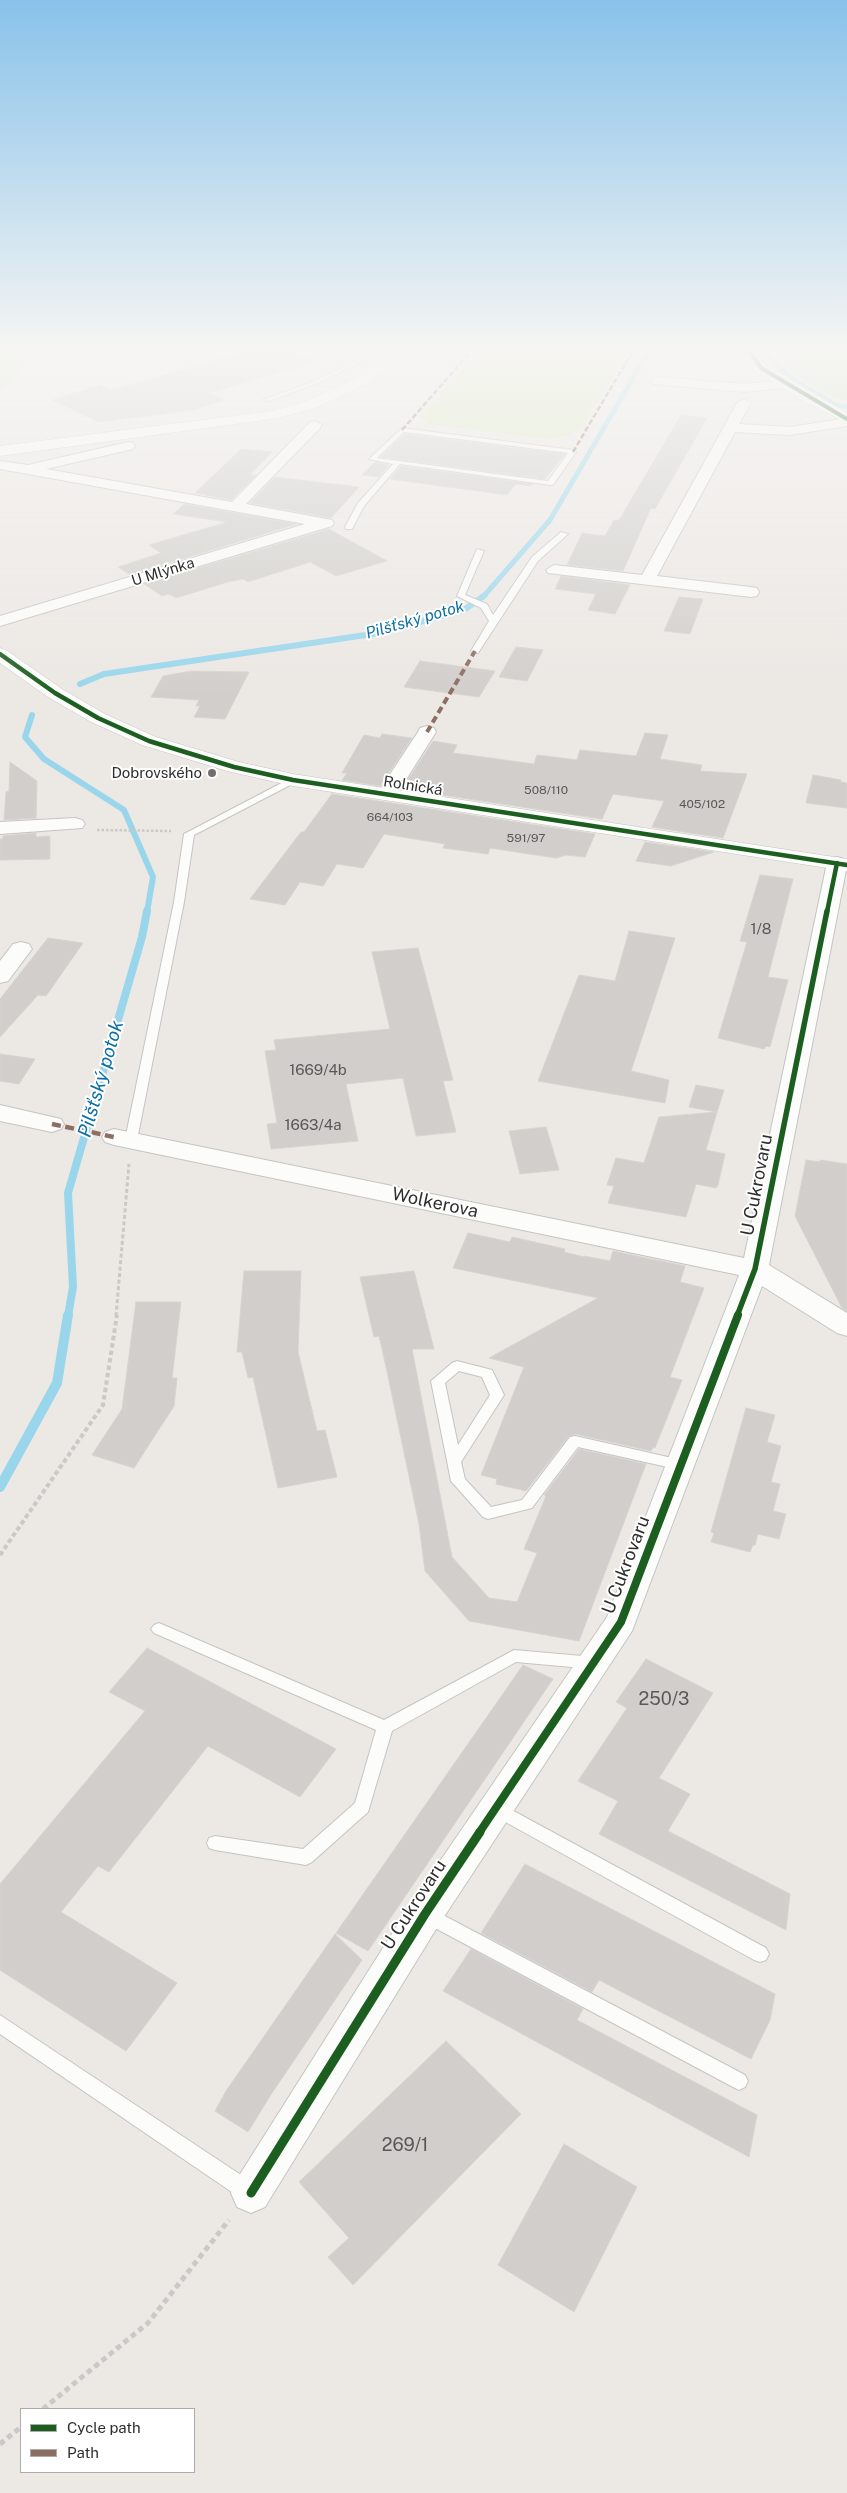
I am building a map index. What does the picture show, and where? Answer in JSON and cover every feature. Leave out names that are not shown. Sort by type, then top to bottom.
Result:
[{"type":"street","points":[[1,465],[235,507],[276,465]]},
{"type":"street","points":[[21,470],[38,465]]},
{"type":"street","points":[[646,580],[710,465]]},
{"type":"street","name":"U Mlýnka","points":[[0,621],[326,523],[235,507]]},
{"type":"street","points":[[554,570],[751,592]]},
{"type":"street","name":"Rolnická","points":[[0,654],[55,693],[98,718],[130,733],[198,756],[293,780],[842,864]]},
{"type":"street","points":[[388,794],[427,732]]},
{"type":"street","points":[[0,828],[75,824]]},
{"type":"street","name":"U Cukrovaru","points":[[251,2193],[425,1914],[621,1622],[755,1269],[842,864]]},
{"type":"street","points":[[0,976],[21,948]]},
{"type":"street","points":[[0,1113],[52,1124]]},
{"type":"street","name":"Wolkerova","points":[[123,1139],[755,1269]]},
{"type":"street","points":[[755,1269],[847,1326]]},
{"type":"lane","points":[[348,527],[361,505],[395,465]]},
{"type":"lane","points":[[423,465],[550,482],[563,465]]},
{"type":"lane","points":[[474,651],[535,559],[564,534]]},
{"type":"lane","points":[[480,551],[461,596],[484,606],[493,621]]},
{"type":"lane","points":[[123,1139],[179,902],[189,834],[293,780]]},
{"type":"lane","points":[[454,1462],[497,1395],[487,1373],[457,1366],[438,1381],[454,1462],[458,1481],[488,1512],[527,1504],[575,1441],[681,1465]]},
{"type":"lane","points":[[159,1629],[385,1727]]},
{"type":"lane","points":[[215,1843],[306,1857],[362,1806],[385,1727],[514,1656],[594,1663]]},
{"type":"lane","points":[[496,1809],[760,1954]]},
{"type":"lane","points":[[425,1914],[739,2081]]},
{"type":"lane","points":[[0,2024],[251,2193]]},
{"type":"path","points":[[100,831],[163,830]]},
{"type":"path","points":[[0,1555],[103,1404],[120,1292],[123,1139]]},
{"type":"path","points":[[44,2408],[148,2323],[251,2193]]},
{"type":"path","points":[[0,2444],[20,2428]]},
{"type":"building","points":[[224,465],[259,465],[250,475],[256,475],[231,500],[195,493]]},
{"type":"building","points":[[372,465],[389,465],[379,477],[362,475]]},
{"type":"building","points":[[443,465],[556,465],[545,479]]},
{"type":"building","points":[[651,465],[680,465],[655,509],[651,508],[623,571],[567,565],[582,533],[605,536],[614,520],[619,520]]},
{"type":"building","points":[[401,466],[533,484],[531,486],[516,484],[507,495],[390,479]]},
{"type":"building","points":[[275,477],[359,487],[331,518],[250,503]]},
{"type":"building","points":[[184,504],[297,524],[130,575],[118,567],[161,553],[149,545],[227,522],[173,514]]},
{"type":"building","points":[[329,529],[387,561],[336,576],[310,562],[248,582],[243,579],[228,582],[176,598],[169,594],[162,596],[144,584]]},
{"type":"building","points":[[561,576],[630,585],[615,614],[588,610],[596,594],[555,589]]},
{"type":"building","points":[[679,597],[703,599],[690,634],[664,631]]},
{"type":"building","points":[[516,647],[543,650],[527,681],[499,677]]},
{"type":"building","points":[[420,661],[495,671],[479,697],[404,687]]},
{"type":"building","points":[[191,671],[249,672],[225,719],[194,717],[200,706],[196,706],[199,700],[151,697],[163,676]]},
{"type":"building","points":[[645,733],[668,735],[660,759],[702,765],[700,771],[747,774],[723,838],[652,827],[664,801],[613,794],[602,819],[402,789],[433,741],[457,745],[453,753],[534,764],[537,755],[577,760],[580,750],[636,756]]},
{"type":"building","points":[[382,734],[412,738],[380,786],[342,780],[347,773],[342,773],[364,735],[380,738]]},
{"type":"building","points":[[10,762],[37,781],[36,818],[4,820],[6,792],[9,791]]},
{"type":"building","points":[[813,775],[841,780],[841,782],[847,783],[847,808],[806,803]]},
{"type":"building","points":[[332,794],[595,834],[585,857],[566,855],[556,858],[490,848],[488,854],[443,848],[445,844],[384,834],[363,868],[337,864],[323,886],[300,882],[285,905],[250,899]]},
{"type":"building","points":[[36,833],[36,837],[50,836],[50,859],[0,860],[0,839],[3,839],[3,836]]},
{"type":"building","points":[[645,842],[714,852],[671,866],[636,861]]},
{"type":"building","points":[[760,875],[793,879],[768,977],[788,980],[770,1047],[766,1046],[764,1049],[718,1038],[747,942],[740,941]]},
{"type":"building","points":[[629,931],[675,938],[631,1071],[669,1080],[665,1103],[538,1081],[579,975],[615,981]]},
{"type":"building","points":[[48,938],[83,943],[46,996],[38,995],[0,1037],[0,999]]},
{"type":"building","points":[[418,948],[453,1080],[443,1081],[456,1132],[416,1136],[403,1078],[346,1084],[358,1141],[271,1149],[267,1124],[277,1123],[265,1051],[276,1050],[274,1040],[390,1029],[372,952]]},
{"type":"building","points":[[0,1054],[35,1059],[19,1084],[0,1081]]},
{"type":"building","points":[[696,1085],[724,1090],[717,1112],[689,1107]]},
{"type":"building","points":[[717,1112],[706,1150],[725,1154],[718,1185],[716,1188],[696,1184],[686,1217],[608,1203],[614,1186],[607,1185],[616,1158],[644,1163],[659,1117]]},
{"type":"building","points":[[546,1127],[559,1170],[520,1174],[509,1131]]},
{"type":"building","points":[[806,1160],[847,1164],[847,1311],[842,1308],[795,1216]]},
{"type":"building","points":[[468,1233],[510,1242],[512,1237],[565,1249],[564,1252],[584,1257],[610,1261],[613,1251],[685,1266],[680,1282],[704,1288],[670,1377],[682,1380],[655,1448],[653,1447],[651,1451],[575,1434],[569,1436],[526,1491],[496,1484],[497,1479],[481,1475],[524,1367],[489,1358],[598,1298],[453,1268]]},
{"type":"building","points":[[244,1271],[301,1271],[298,1352],[317,1431],[325,1430],[337,1477],[278,1488],[253,1377],[248,1378],[242,1352],[237,1352]]},
{"type":"building","points":[[414,1271],[434,1349],[412,1349],[452,1557],[489,1598],[517,1602],[537,1553],[524,1549],[546,1496],[544,1495],[579,1449],[646,1464],[579,1641],[469,1621],[425,1571],[419,1524],[385,1362],[379,1336],[374,1337],[360,1277]]},
{"type":"building","points":[[136,1302],[181,1302],[172,1378],[177,1378],[174,1406],[134,1468],[92,1455],[122,1409]]},
{"type":"building","points":[[746,1408],[775,1415],[767,1442],[781,1446],[771,1482],[780,1484],[773,1511],[786,1514],[779,1539],[758,1534],[755,1545],[753,1545],[750,1552],[711,1542],[714,1533],[711,1532]]},
{"type":"building","points":[[147,1648],[336,1749],[300,1797],[208,1746],[109,1872],[98,1866],[61,1912],[177,1983],[126,2051],[0,1970],[0,1884],[145,1711],[109,1692]]},
{"type":"building","points":[[646,1659],[713,1693],[659,1778],[690,1794],[668,1831],[790,1894],[786,1930],[599,1834],[618,1801],[578,1781],[627,1708],[616,1702]]},
{"type":"building","points":[[523,1665],[553,1679],[368,1951],[336,1933]]},
{"type":"building","points":[[525,1864],[775,1994],[770,2020],[751,2059],[599,1980],[592,1992],[481,1933]]},
{"type":"building","points":[[335,1934],[362,1960],[270,2096],[248,2132],[215,2111],[226,2091]]},
{"type":"building","points":[[471,1949],[583,2009],[577,2020],[757,2115],[749,2157],[443,1991]]},
{"type":"building","points":[[446,2041],[521,2114],[353,2285],[328,2257],[349,2238],[299,2182]]},
{"type":"building","points":[[564,2144],[637,2187],[574,2312],[498,2265]]},
{"type":"waterway","name":"Pilšťský potok","points":[[484,595],[550,520],[582,465]]},
{"type":"waterway","name":"Pilšťský potok","points":[[80,684],[104,674],[379,633],[464,610],[484,595]]},
{"type":"waterway","name":"Pilšťský potok","points":[[32,715],[25,737],[44,759],[124,810],[153,877],[147,912]]},
{"type":"waterway","name":"Pilšťský potok","points":[[68,1316],[73,1287],[68,1193],[142,937],[147,911]]},
{"type":"waterway","name":"Pilšťský potok","points":[[0,1487],[57,1383],[68,1315]]},
{"type":"marked path","points":[[427,732],[475,651]]},
{"type":"marked path","points":[[52,1124],[114,1137]]},
{"type":"cycle path","points":[[0,654],[55,693],[98,718],[149,741],[234,767],[293,780],[847,865]]},
{"type":"cycle path","points":[[251,2193],[425,1914],[621,1622],[755,1269],[837,863]]},
{"type":"place","name":"Dobrovského","points":[[212,773]]}]
